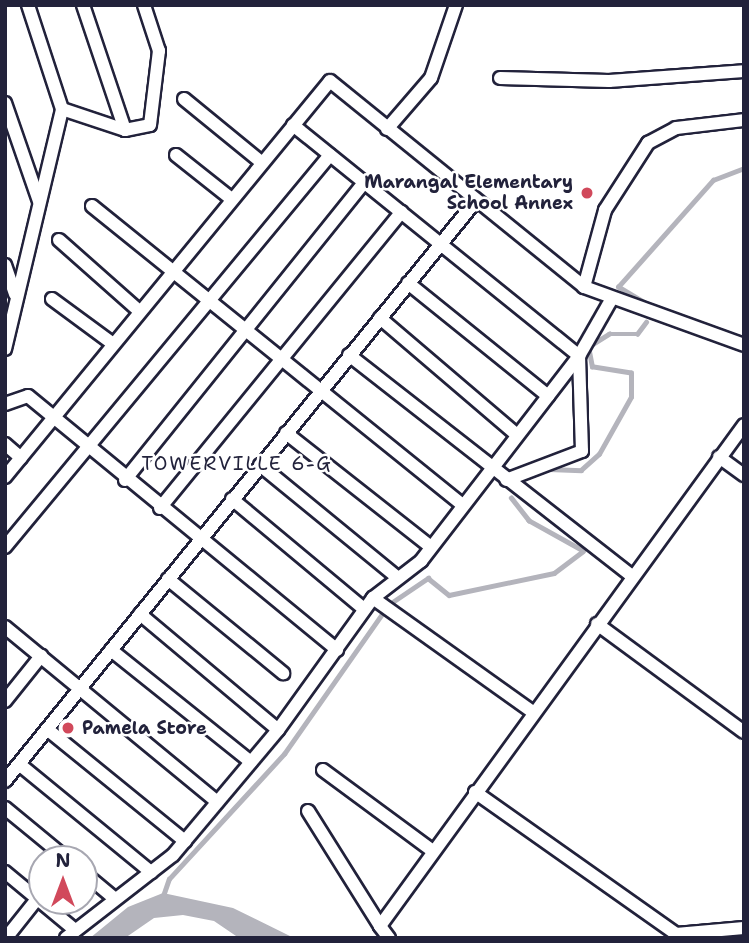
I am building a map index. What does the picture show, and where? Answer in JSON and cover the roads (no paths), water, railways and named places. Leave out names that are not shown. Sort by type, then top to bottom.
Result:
[{"type":"street","points":[[5,349],[15,294],[62,109],[29,5]]},
{"type":"street","points":[[83,5],[125,130]]},
{"type":"street","points":[[62,109],[125,130],[150,124],[159,51],[144,5]]},
{"type":"street","points":[[387,129],[431,78],[456,5]]},
{"type":"street","points":[[500,78],[609,81],[744,71]]},
{"type":"street","points":[[5,477],[170,269],[330,81],[474,203],[584,287],[611,300],[744,345]]},
{"type":"street","points":[[184,99],[261,162]]},
{"type":"street","points":[[5,103],[39,202]]},
{"type":"street","points":[[584,287],[605,210],[648,143],[676,128],[744,120]]},
{"type":"street","points":[[293,125],[579,356],[582,451],[506,480]]},
{"type":"street","points":[[5,547],[211,302],[330,155]]},
{"type":"street","points":[[176,156],[229,198]]},
{"type":"street","points":[[125,480],[364,183]]},
{"type":"street","points":[[5,781],[474,203]]},
{"type":"street","points":[[92,206],[463,505]]},
{"type":"street","points":[[160,508],[401,212]]},
{"type":"street","points":[[59,240],[138,309]]},
{"type":"street","points":[[5,265],[15,294]]},
{"type":"street","points":[[408,283],[548,396]]},
{"type":"street","points":[[52,299],[112,343]]},
{"type":"street","points":[[53,915],[71,934],[151,872],[185,841],[278,730],[373,598],[431,547],[579,356],[611,300]]},
{"type":"street","points":[[380,318],[517,435]]},
{"type":"street","points":[[349,355],[632,576]]},
{"type":"street","points":[[5,404],[28,396],[52,421],[337,650]]},
{"type":"street","points":[[380,926],[744,425]]},
{"type":"street","points":[[286,433],[431,547]]},
{"type":"street","points":[[5,444],[21,458]]},
{"type":"street","points":[[719,457],[744,475]]},
{"type":"street","points":[[260,465],[397,576]]},
{"type":"street","points":[[232,499],[364,610]]},
{"type":"street","points":[[168,579],[282,673]]},
{"type":"street","points":[[373,598],[533,712]]},
{"type":"street","points":[[140,614],[278,730]]},
{"type":"street","points":[[597,624],[744,732]]},
{"type":"street","points":[[5,627],[217,802]]},
{"type":"street","points":[[111,650],[251,762]]},
{"type":"street","points":[[5,701],[41,656]]},
{"type":"street","points":[[47,729],[185,841]]},
{"type":"street","points":[[19,764],[151,872]]},
{"type":"street","points":[[323,770],[433,851]]},
{"type":"street","points":[[475,792],[676,934],[744,928]]},
{"type":"street","points":[[5,808],[50,845]]},
{"type":"street","points":[[308,811],[389,938]]},
{"type":"street","points":[[5,872],[28,891]]},
{"type":"street","points":[[98,884],[116,899]]},
{"type":"street","points":[[6,938],[28,910]]},
{"type":"waterway","points":[[645,303],[618,287],[713,180],[744,168]]},
{"type":"waterway","points":[[549,469],[581,470],[599,454],[631,397],[631,373],[592,367],[588,347],[609,334],[637,334],[646,322]]},
{"type":"waterway","points":[[391,603],[428,578],[449,595],[554,573],[583,551],[529,521],[511,498]]},
{"type":"waterway","points":[[163,896],[169,879],[284,754],[382,614]]},
{"type":"place","name":"Marangal Elementary School Annex","points":[[587,193]]},
{"type":"place","name":"Pamela Store","points":[[68,728]]},
{"type":"district","name":"TOWERVILLE 6-G","points":[[237,464]]}]
